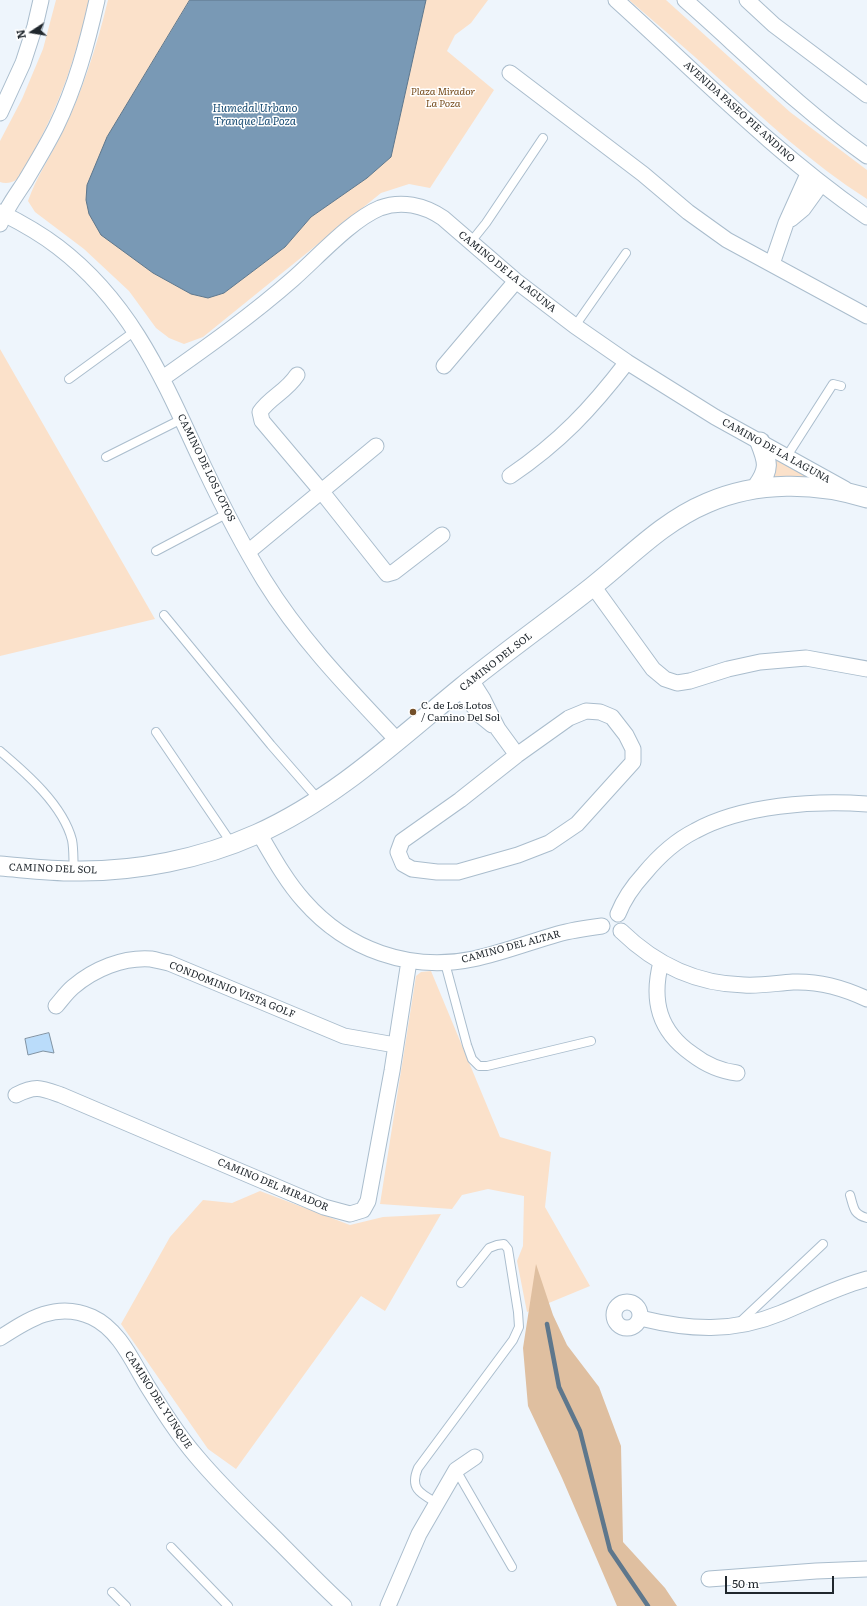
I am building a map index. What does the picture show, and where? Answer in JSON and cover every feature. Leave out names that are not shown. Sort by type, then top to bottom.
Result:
[{"type":"street","points":[[0,112],[23,63],[35,26],[41,0]]},
{"type":"street","points":[[1,217],[28,176],[56,127],[74,85],[86,48],[97,0]]},
{"type":"street","name":"AVENIDA PASEO PIE ANDINO","points":[[616,0],[772,143],[808,174],[867,217]]},
{"type":"street","points":[[685,0],[785,90],[847,142],[867,156]]},
{"type":"street","points":[[747,0],[774,25],[867,95]]},
{"type":"street","points":[[510,73],[643,174],[688,212],[727,240],[867,316]]},
{"type":"street","points":[[772,264],[786,223],[808,174]]},
{"type":"street","points":[[786,223],[803,209],[821,184]]},
{"type":"street","name":"CAMINO DE LA LAGUNA","points":[[162,378],[196,355],[292,280],[351,227],[370,213],[392,205],[404,204],[424,208],[443,218],[470,243],[516,281],[575,326],[627,362],[689,401],[760,442],[860,496]]},
{"type":"street","name":"CAMINO DE LOS LOTOS","points":[[1,217],[22,223],[52,243],[73,260],[102,289],[135,331],[162,378],[205,469],[248,552],[283,608],[315,650],[398,741]]},
{"type":"street","points":[[444,366],[516,281]]},
{"type":"street","points":[[510,476],[564,435],[596,401],[627,362]]},
{"type":"street","points":[[297,375],[290,385],[264,406],[260,412],[262,420],[322,492],[387,574],[394,572],[442,535]]},
{"type":"street","points":[[757,487],[765,475],[767,458],[760,442]]},
{"type":"street","points":[[248,552],[376,446]]},
{"type":"street","name":"CAMINO DEL SOL","points":[[0,866],[74,871],[116,870],[174,860],[232,844],[259,833],[319,800],[345,783],[398,741],[465,684],[593,586],[656,532],[674,520],[709,502],[757,487],[789,486],[823,489],[860,496]]},
{"type":"street","points":[[593,586],[653,669],[665,679],[677,683],[690,681],[728,669],[760,662],[806,658],[867,669]]},
{"type":"street","points":[[465,684],[483,698],[498,729],[517,755]]},
{"type":"street","points":[[586,711],[600,712],[612,717],[626,735],[633,749],[633,762],[577,824],[549,843],[518,855],[458,872],[437,872],[412,869],[403,864],[398,852],[402,841],[460,800],[517,755],[570,718],[586,711]]},
{"type":"street","points":[[618,914],[632,889],[658,859],[682,838],[708,824],[747,813],[785,806],[829,803],[867,804]]},
{"type":"street","name":"CAMINO DEL ALTAR","points":[[259,833],[291,885],[304,902],[326,922],[353,941],[370,949],[409,961],[432,964],[474,959],[558,934],[602,926]]},
{"type":"street","points":[[612,913],[618,914],[623,920],[623,928],[621,931],[618,934],[610,934],[606,932],[602,926],[605,916],[612,913]]},
{"type":"street","points":[[621,931],[633,942],[661,962],[695,977],[713,982],[745,985],[793,982],[816,983],[842,988],[867,999]]},
{"type":"street","name":"CONDOMINIO VISTA GOLF","points":[[56,1006],[72,988],[91,973],[114,964],[133,960],[151,959],[169,963],[344,1036],[395,1045]]},
{"type":"street","name":"CAMINO DEL MIRADOR","points":[[16,1095],[29,1088],[41,1088],[61,1095],[324,1207],[350,1214],[363,1210],[368,1201],[409,961]]},
{"type":"street","points":[[661,962],[656,987],[658,1006],[664,1025],[670,1034],[682,1047],[700,1060],[721,1070],[737,1073]]},
{"type":"street","points":[[640,1318],[660,1323],[697,1328],[736,1326],[770,1317],[825,1293],[867,1279]]},
{"type":"street","name":"CAMINO DEL YUNQUE","points":[[0,1338],[27,1321],[47,1313],[72,1312],[92,1317],[102,1323],[117,1337],[167,1417],[196,1456],[230,1493],[343,1606]]},
{"type":"street","points":[[388,1606],[419,1534],[456,1470],[475,1457]]},
{"type":"street","points":[[709,1579],[816,1570],[867,1569]]},
{"type":"lane","points":[[470,243],[486,223],[543,138]]},
{"type":"lane","points":[[575,326],[626,253]]},
{"type":"lane","points":[[69,379],[135,331]]},
{"type":"lane","points":[[787,456],[833,384],[841,386]]},
{"type":"lane","points":[[106,457],[182,419]]},
{"type":"lane","points":[[156,551],[228,513]]},
{"type":"lane","points":[[164,615],[271,745],[319,800]]},
{"type":"lane","points":[[156,732],[232,844]]},
{"type":"lane","points":[[0,751],[28,776],[48,797],[64,822],[72,840],[74,871]]},
{"type":"lane","points":[[446,963],[467,1045],[472,1059],[479,1066],[487,1066],[591,1041]]},
{"type":"lane","points":[[850,1196],[855,1212],[860,1216],[867,1218]]},
{"type":"lane","points":[[437,1503],[418,1492],[415,1485],[415,1475],[418,1468],[514,1340],[518,1328],[518,1312],[508,1249],[504,1244],[489,1248],[461,1283]]},
{"type":"lane","points":[[736,1326],[823,1244]]},
{"type":"lane","points":[[456,1470],[512,1567]]},
{"type":"lane","points":[[172,1547],[228,1606]]},
{"type":"lane","points":[[112,1592],[126,1606]]},
{"type":"green space","points":[[56,0],[89,0],[74,57],[54,111],[28,164],[20,176],[15,180],[9,183],[2,183],[0,182],[0,141],[22,99],[43,49]]},
{"type":"green space","name":"Plaza Mirador La Poza","points":[[108,0],[190,0],[143,78],[131,256],[153,273],[191,294],[208,298],[224,293],[285,247],[311,217],[367,178],[391,157],[426,0],[488,0],[471,23],[455,35],[447,51],[494,90],[430,188],[409,184],[381,193],[203,337],[184,344],[169,338],[156,328],[129,291],[84,249],[35,212],[28,201],[76,103],[94,52]]},
{"type":"green space","points":[[629,0],[666,0],[790,112],[867,170],[867,199],[827,171],[789,141]]},
{"type":"green space","points":[[0,349],[155,619],[0,656]]},
{"type":"green space","points":[[779,461],[812,478],[775,478],[773,475],[774,463]]},
{"type":"green space","points":[[431,971],[500,1137],[551,1152],[545,1207],[590,1286],[527,1312],[517,1261],[523,1246],[524,1196],[488,1189],[462,1195],[452,1209],[380,1204],[416,976],[421,972]]},
{"type":"green space","points":[[260,1191],[350,1225],[383,1217],[441,1214],[385,1311],[361,1296],[236,1469],[208,1449],[121,1324],[170,1237],[203,1200],[232,1203]]},
{"type":"shaded area","points":[[536,1264],[553,1315],[567,1345],[599,1387],[621,1446],[623,1542],[665,1588],[677,1606],[617,1606],[562,1478],[528,1406],[523,1348]]},
{"type":"water","name":"Humedal Urbano Tranque La Poza","points":[[190,0],[426,0],[391,157],[367,178],[311,217],[285,247],[224,293],[208,298],[191,294],[153,273],[101,235],[89,214],[86,200],[87,185],[107,137]]},
{"type":"building","points":[[49,1033],[54,1053],[43,1051],[28,1055],[25,1039]]},
{"type":"waterway","points":[[547,1324],[559,1387],[580,1431],[610,1550],[648,1606]]},
{"type":"place","name":"C. de Los Lotos / Camino Del Sol","points":[[413,712]]}]
